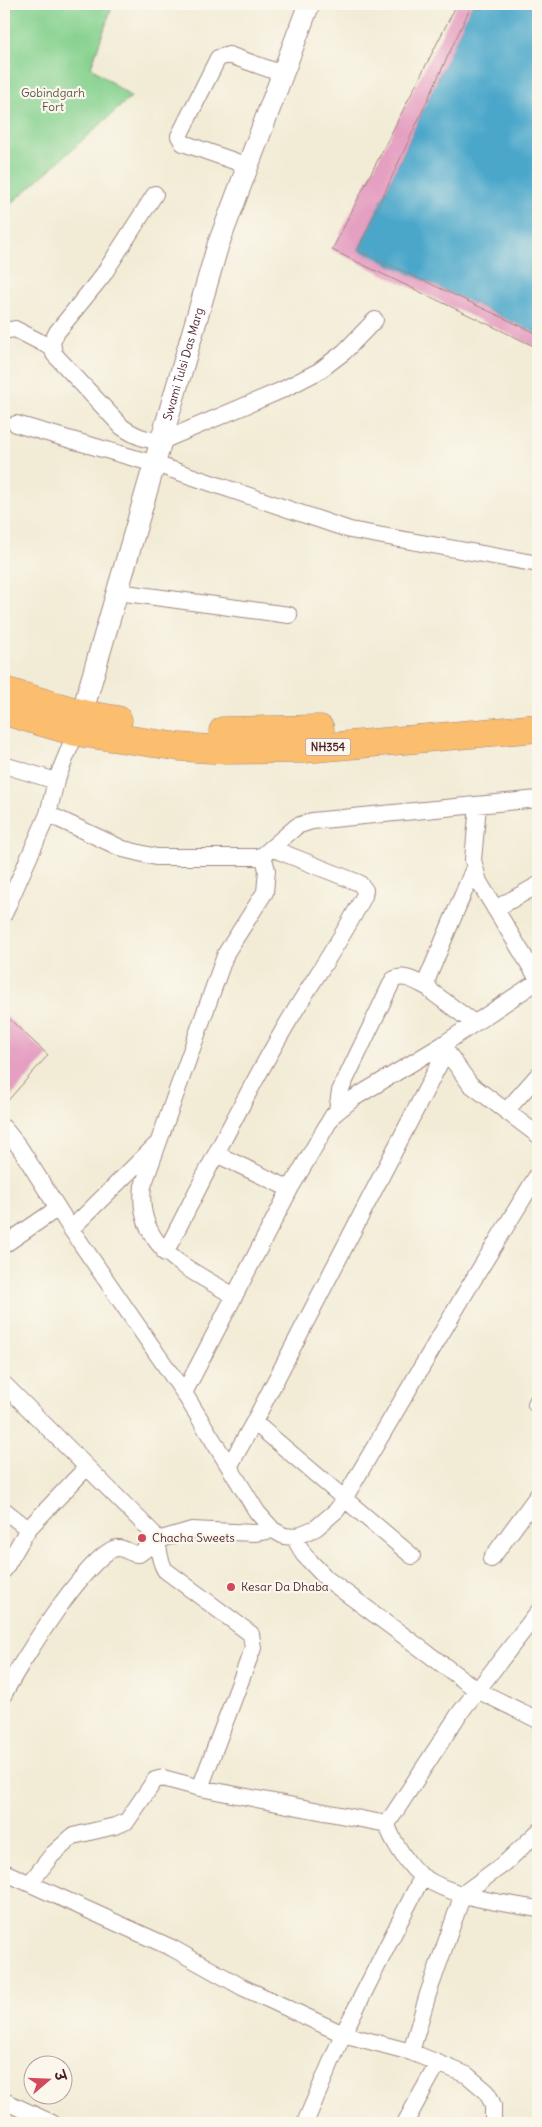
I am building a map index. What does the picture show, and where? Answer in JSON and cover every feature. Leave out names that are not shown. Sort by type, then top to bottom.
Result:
[{"type":"highway","name":"NH354","points":[[4,691],[79,723],[199,731],[247,732],[349,728],[538,711]]},
{"type":"highway","name":"NH354","points":[[4,711],[79,723],[180,747],[268,751],[538,728]]},
{"type":"street","name":"Swami Tulsi Das Marg","points":[[79,723],[218,245],[309,4]]},
{"type":"street","points":[[248,166],[182,143],[179,136],[218,58],[229,55],[283,74]]},
{"type":"street","points":[[155,194],[103,275],[57,332],[52,342],[54,354],[122,427],[146,440],[162,441],[282,390],[319,371],[344,352],[375,320]]},
{"type":"street","points":[[4,331],[15,329],[52,348]]},
{"type":"street","points":[[16,424],[155,464],[350,530],[538,564]]},
{"type":"street","points":[[118,592],[289,615]]},
{"type":"street","points":[[4,914],[48,814],[56,781],[79,723]]},
{"type":"street","points":[[4,765],[56,781]]},
{"type":"street","points":[[48,814],[123,850],[140,854],[156,857],[245,858],[267,852],[297,826],[312,821],[538,799]]},
{"type":"street","points":[[429,988],[428,977],[474,868],[478,805]]},
{"type":"street","points":[[234,1296],[165,1253],[154,1241],[145,1224],[141,1204],[143,1186],[226,952],[265,892],[267,852]]},
{"type":"street","points":[[165,1253],[251,1085],[285,1026],[345,932],[364,896],[365,890],[359,883],[267,852]]},
{"type":"street","points":[[184,1393],[290,1189],[338,1111],[354,1098],[444,1048],[474,1023],[538,980],[495,909],[474,868]]},
{"type":"street","points":[[495,909],[538,886]]},
{"type":"street","points":[[338,1111],[340,1091],[394,980],[401,977],[408,978],[429,988],[474,1023]]},
{"type":"street","points":[[444,1048],[470,1084],[538,1135]]},
{"type":"street","points":[[230,1465],[254,1422],[444,1048]]},
{"type":"street","points":[[507,1110],[538,1075]]},
{"type":"street","points":[[4,1128],[20,1148],[71,1229],[184,1393],[230,1465],[256,1512],[273,1530],[284,1536],[294,1537],[326,1522],[344,1499],[467,1290],[538,1174]]},
{"type":"street","points":[[71,1229],[160,1142]]},
{"type":"street","points":[[216,1154],[290,1189]]},
{"type":"street","points":[[4,1245],[58,1208]]},
{"type":"street","points":[[4,1384],[153,1533],[158,1540],[157,1555],[165,1570],[251,1634],[253,1648],[200,1788]]},
{"type":"street","points":[[254,1422],[412,1556]]},
{"type":"street","points":[[4,1570],[28,1529],[87,1467]]},
{"type":"street","points":[[491,1559],[538,1494]]},
{"type":"street","points":[[4,1510],[28,1529]]},
{"type":"street","points":[[4,1694],[19,1666],[84,1575],[112,1550],[118,1548],[138,1554],[158,1540],[192,1530],[254,1532],[273,1530]]},
{"type":"street","points":[[294,1537],[304,1555],[327,1579],[477,1690],[538,1720]]},
{"type":"street","points":[[387,1824],[459,1714],[538,1612]]},
{"type":"street","points":[[30,1883],[52,1855],[73,1836],[115,1826],[127,1821],[155,1780],[163,1778],[200,1788],[387,1824]]},
{"type":"street","points":[[387,1824],[396,1845],[422,1877],[463,1894],[538,1909]]},
{"type":"street","points":[[411,2052],[428,1994],[463,1894],[505,1863],[538,1832]]},
{"type":"street","points":[[4,1872],[172,1948],[242,1988],[343,2034],[411,2052],[467,2075],[487,2092],[493,2105],[493,2123]]},
{"type":"street","points":[[305,2123],[343,2034],[422,1877]]},
{"type":"street","points":[[405,2123],[438,2063]]},
{"type":"street","points":[[4,2101],[52,2123]]},
{"type":"green space","name":"Gobindgarh Fort","points":[[4,4],[113,4],[91,67],[131,97],[4,210]]},
{"type":"water","points":[[472,4],[524,4],[538,10],[538,178],[536,183],[538,184],[538,334],[358,250]]},
{"type":"building","points":[[457,4],[472,4],[358,250],[538,334],[538,348],[332,250]]},
{"type":"building","points":[[4,1014],[48,1055],[4,1105]]},
{"type":"place","name":"Chacha Sweets","points":[[142,1538]]},
{"type":"place","name":"Kesar Da Dhaba","points":[[231,1587]]}]
